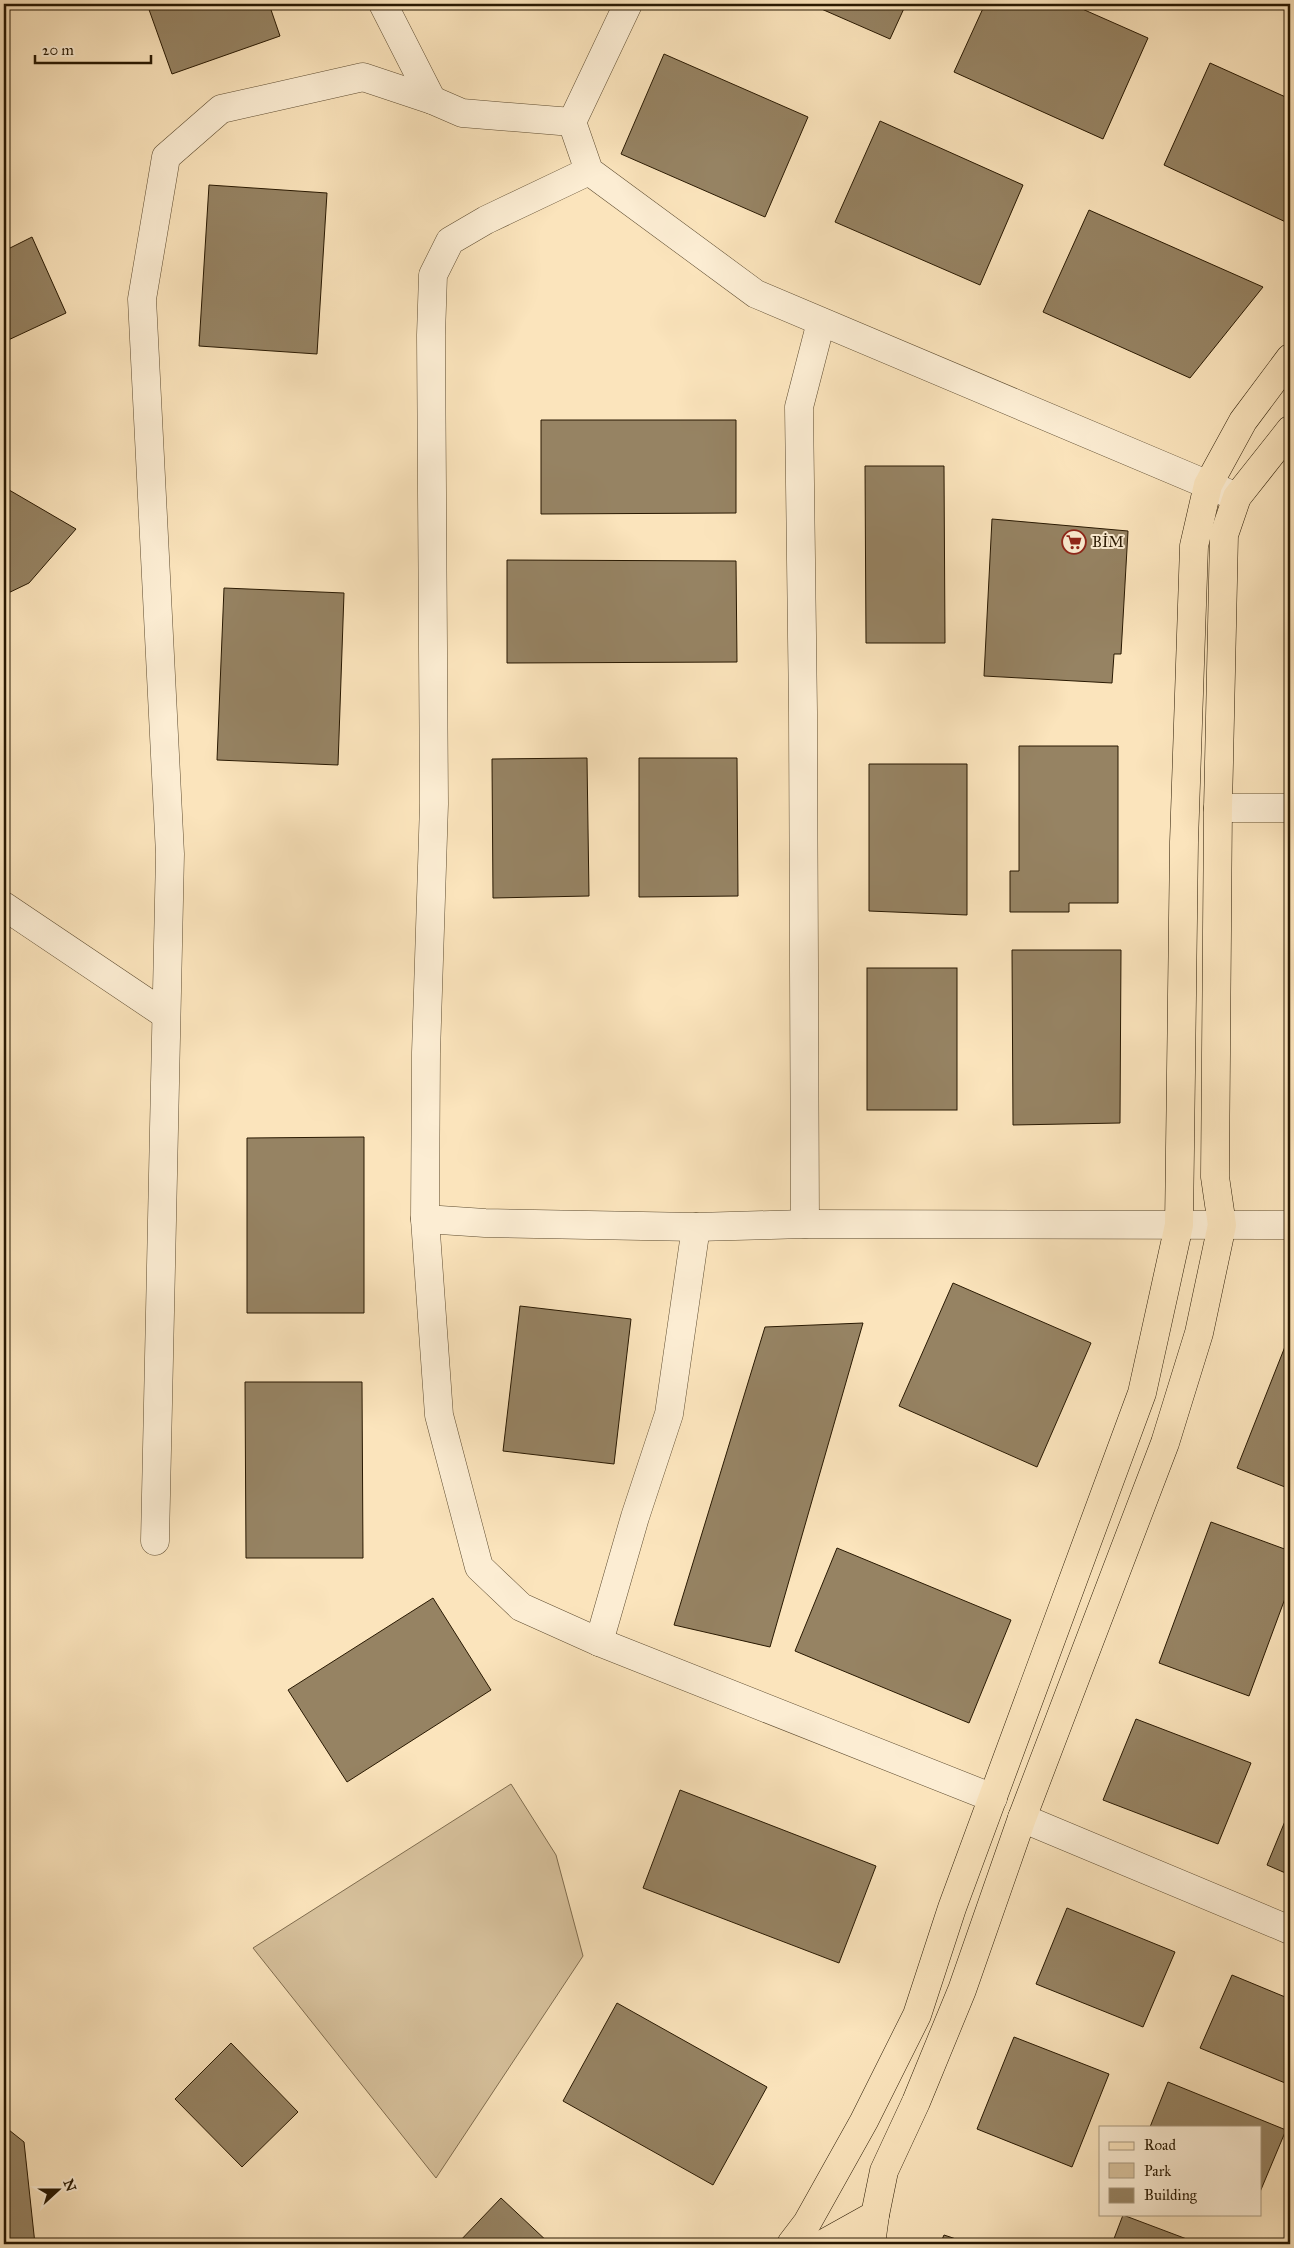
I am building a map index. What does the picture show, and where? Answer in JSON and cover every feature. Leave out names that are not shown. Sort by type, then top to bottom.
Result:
[{"type":"main road","points":[[791,2244],[807,2223],[864,2121],[917,2015],[952,1908],[1142,1393],[1178,1225],[1184,852],[1194,546],[1208,485],[1243,421],[1290,358]]},
{"type":"main road","points":[[871,2244],[884,2171],[916,2102],[962,1990],[1022,1818],[1164,1443],[1199,1333],[1222,1225],[1215,1177],[1218,808],[1224,535],[1237,497],[1290,430]]},
{"type":"main road","points":[[824,2244],[875,2215]]},
{"type":"street","points":[[383,4],[432,100]]},
{"type":"street","points":[[628,4],[572,122],[589,171],[756,294],[1237,497]]},
{"type":"street","points":[[155,1541],[170,854],[142,298],[166,157],[221,108],[363,77],[432,100],[462,113],[572,122]]},
{"type":"street","points":[[589,171],[486,220],[450,241],[433,275],[431,345],[434,804],[426,1053],[425,1219],[439,1415],[479,1567],[521,1607],[599,1642],[993,1798]]},
{"type":"street","points":[[805,1224],[803,712],[799,407],[821,322]]},
{"type":"street","points":[[1218,808],[1290,808]]},
{"type":"street","points":[[4,906],[166,1015]]},
{"type":"street","points":[[425,1219],[485,1223],[696,1227],[805,1224],[1290,1225]]},
{"type":"street","points":[[599,1642],[635,1517],[669,1414],[696,1227]]},
{"type":"street","points":[[1022,1818],[1290,1930]]},
{"type":"green space","points":[[511,1784],[556,1855],[583,1956],[436,2178],[253,1948]]},
{"type":"building","points":[[147,4],[269,4],[280,36],[172,74]]},
{"type":"building","points":[[810,4],[906,4],[890,39]]},
{"type":"building","points":[[985,4],[1071,4],[1148,38],[1103,139],[954,72]]},
{"type":"building","points":[[664,54],[808,117],[765,217],[621,154]]},
{"type":"building","points":[[1210,63],[1290,99],[1290,224],[1164,165]]},
{"type":"building","points":[[880,121],[1023,185],[980,285],[835,222]]},
{"type":"building","points":[[209,185],[327,193],[317,354],[199,346]]},
{"type":"building","points":[[1089,210],[1263,287],[1190,378],[1043,312]]},
{"type":"building","points":[[32,237],[66,313],[4,342],[4,251]]},
{"type":"building","points":[[541,420],[736,420],[736,513],[541,514]]},
{"type":"building","points":[[865,466],[944,466],[945,643],[866,643]]},
{"type":"building","points":[[4,487],[76,529],[29,583],[4,595]]},
{"type":"building","points":[[992,519],[1128,531],[1121,654],[1114,654],[1112,683],[984,676]]},
{"type":"building","points":[[507,560],[736,561],[737,662],[507,663]]},
{"type":"building","points":[[224,588],[344,593],[338,765],[217,760]]},
{"type":"building","points":[[1019,746],[1118,746],[1118,903],[1069,903],[1069,912],[1010,912],[1010,871],[1019,871]]},
{"type":"building","points":[[587,758],[589,896],[493,898],[492,759]]},
{"type":"building","points":[[639,758],[737,758],[738,896],[639,897]]},
{"type":"building","points":[[869,764],[967,764],[967,915],[869,911]]},
{"type":"building","points":[[1012,950],[1121,950],[1120,1123],[1013,1125]]},
{"type":"building","points":[[867,968],[957,968],[957,1110],[867,1110]]},
{"type":"building","points":[[1288,1034],[1290,1034],[1290,1156],[1286,1156]]},
{"type":"building","points":[[364,1137],[364,1313],[247,1313],[247,1138]]},
{"type":"building","points":[[953,1283],[1091,1343],[1037,1467],[899,1406]]},
{"type":"building","points":[[520,1306],[631,1319],[614,1464],[503,1451]]},
{"type":"building","points":[[863,1323],[770,1647],[674,1625],[765,1327]]},
{"type":"building","points":[[1288,1339],[1290,1340],[1290,1489],[1237,1468]]},
{"type":"building","points":[[245,1382],[362,1382],[363,1558],[246,1558]]},
{"type":"building","points":[[1211,1522],[1290,1551],[1290,1585],[1249,1696],[1159,1663]]},
{"type":"building","points":[[837,1548],[1011,1620],[969,1723],[795,1651]]},
{"type":"building","points":[[433,1598],[491,1690],[347,1782],[288,1690]]},
{"type":"building","points":[[1136,1719],[1251,1763],[1218,1844],[1103,1800]]},
{"type":"building","points":[[680,1790],[876,1866],[839,1963],[643,1888]]},
{"type":"building","points":[[1290,1809],[1290,1875],[1267,1865]]},
{"type":"building","points":[[1067,1908],[1175,1952],[1143,2027],[1036,1984]]},
{"type":"building","points":[[1232,1975],[1290,1999],[1290,2085],[1200,2048]]},
{"type":"building","points":[[617,2003],[767,2087],[713,2185],[563,2101]]},
{"type":"building","points":[[1014,2037],[1109,2074],[1072,2167],[977,2129]]},
{"type":"building","points":[[231,2043],[298,2112],[242,2167],[175,2099]]},
{"type":"building","points":[[1168,2082],[1286,2130],[1262,2187],[1262,2126],[1150,2126]]},
{"type":"building","points":[[4,2126],[24,2142],[35,2244],[4,2244]]},
{"type":"building","points":[[501,2198],[550,2244],[457,2244]]},
{"type":"building","points":[[1123,2216],[1126,2216],[1200,2244],[1112,2244]]},
{"type":"building","points":[[944,2235],[971,2244],[940,2244]]},
{"type":"place","name":"BİM","points":[[1074,542]]}]
